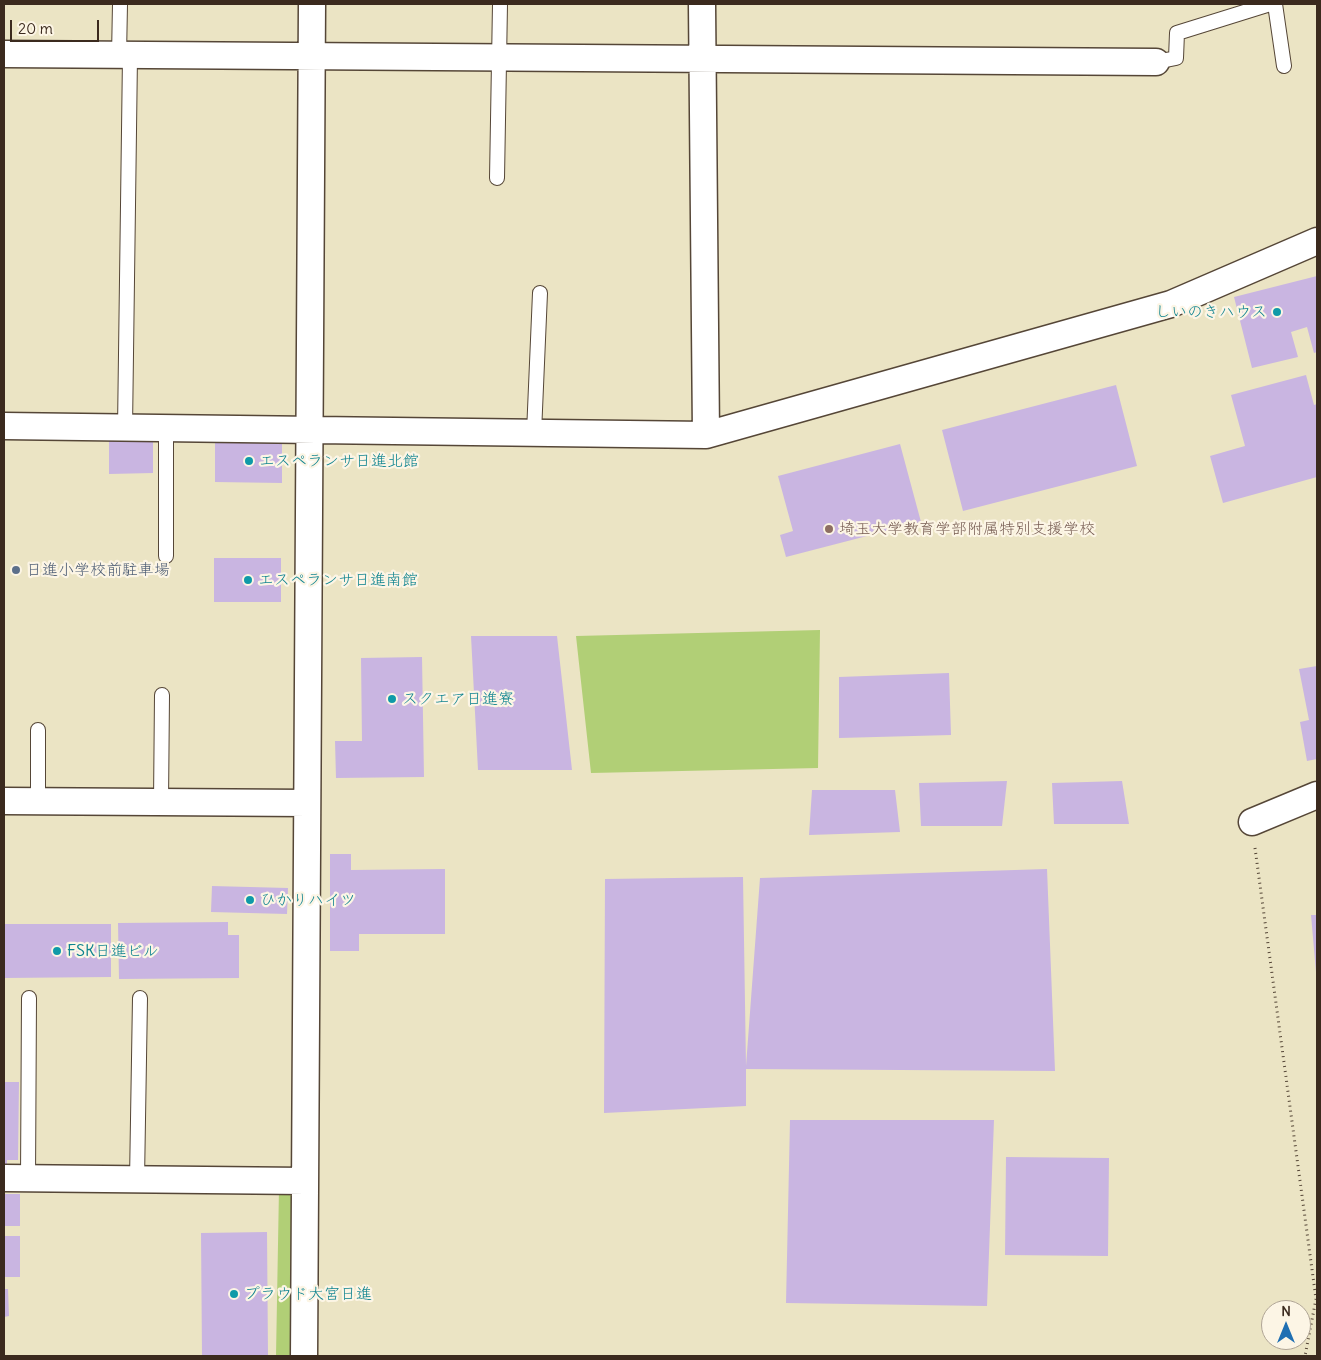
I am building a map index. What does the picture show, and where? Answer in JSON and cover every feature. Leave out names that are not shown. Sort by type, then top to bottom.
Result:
[{"type":"street","points":[[304,1356],[312,4]]},
{"type":"street","points":[[702,4],[706,435]]},
{"type":"street","points":[[4,54],[311,58],[703,58],[1156,62]]},
{"type":"street","points":[[4,426],[706,435],[1171,304],[1317,241]]},
{"type":"street","points":[[1252,822],[1317,795]]},
{"type":"street","points":[[4,801],[307,803]]},
{"type":"street","points":[[16,1179],[305,1181]]},
{"type":"lane","points":[[120,4],[125,56],[125,428]]},
{"type":"lane","points":[[497,178],[500,4]]},
{"type":"lane","points":[[1156,62],[1176,58],[1178,33],[1270,4]]},
{"type":"lane","points":[[1275,4],[1284,66]]},
{"type":"lane","points":[[534,433],[540,293]]},
{"type":"lane","points":[[166,429],[166,556]]},
{"type":"lane","points":[[160,802],[162,695]]},
{"type":"lane","points":[[38,730],[38,801]]},
{"type":"lane","points":[[16,1179],[29,998]]},
{"type":"lane","points":[[137,1180],[140,998]]},
{"type":"path","points":[[1252,822],[1316,1299],[1305,1356]]},
{"type":"green space","points":[[820,630],[818,768],[591,773],[576,636]]},
{"type":"green space","points":[[279,1188],[299,1188],[299,1356],[276,1356]]},
{"type":"building","name":"しいのきハウス","points":[[1317,276],[1317,352],[1314,353],[1307,327],[1291,332],[1298,357],[1252,368],[1234,297]]},
{"type":"building","points":[[1306,375],[1314,405],[1317,404],[1317,477],[1223,503],[1210,456],[1245,446],[1231,395]]},
{"type":"building","points":[[1116,385],[1137,466],[963,511],[942,430]]},
{"type":"building","points":[[109,439],[153,440],[153,473],[109,474]]},
{"type":"building","name":"エスペランサ日進北館","points":[[215,439],[282,439],[282,483],[215,482]]},
{"type":"building","points":[[900,444],[921,522],[786,557],[780,535],[793,531],[778,476]]},
{"type":"building","name":"エスペランサ日進南館","points":[[214,558],[281,558],[281,602],[214,602]]},
{"type":"building","points":[[471,636],[557,636],[572,770],[478,770]]},
{"type":"building","name":"スクエア日進寮","points":[[422,657],[424,777],[336,778],[335,741],[362,741],[361,658]]},
{"type":"building","points":[[1317,666],[1317,759],[1307,761],[1300,722],[1309,720],[1299,669]]},
{"type":"building","points":[[949,673],[951,735],[839,738],[839,677]]},
{"type":"building","points":[[1007,781],[1002,826],[921,826],[919,783]]},
{"type":"building","points":[[1122,781],[1129,824],[1054,824],[1052,783]]},
{"type":"building","points":[[812,790],[895,790],[900,832],[809,835]]},
{"type":"building","points":[[330,854],[351,854],[351,870],[445,869],[445,934],[359,934],[359,951],[330,951]]},
{"type":"building","points":[[1047,869],[1055,1071],[746,1069],[746,1106],[604,1113],[605,879],[743,877],[746,1066],[760,878]]},
{"type":"building","name":"ひかりハイツ","points":[[212,886],[288,888],[287,914],[211,912]]},
{"type":"building","points":[[1311,915],[1317,915],[1317,972],[1316,972]]},
{"type":"building","points":[[228,922],[228,935],[239,935],[239,978],[119,979],[118,923]]},
{"type":"building","name":"FSK日進ビル","points":[[4,924],[111,924],[111,977],[4,978]]},
{"type":"building","points":[[4,1082],[19,1082],[18,1160],[7,1160],[7,1167],[4,1167]]},
{"type":"building","points":[[790,1120],[994,1120],[987,1306],[786,1303]]},
{"type":"building","points":[[1006,1157],[1109,1158],[1108,1256],[1005,1255]]},
{"type":"building","points":[[4,1194],[20,1194],[20,1226],[4,1226]]},
{"type":"building","name":"プラウド大宮日進","points":[[267,1232],[268,1356],[202,1356],[201,1233]]},
{"type":"building","points":[[4,1236],[20,1236],[20,1277],[4,1277]]},
{"type":"building","points":[[4,1289],[8,1289],[9,1316],[4,1317]]},
{"type":"place","name":"しいのきハウス","points":[[1277,312]]},
{"type":"place","name":"エスペランサ日進北館","points":[[249,461]]},
{"type":"place","name":"埼玉大学教育学部附属特別支援学校","points":[[829,529]]},
{"type":"place","name":"日進小学校前駐車場","points":[[16,570]]},
{"type":"place","name":"エスペランサ日進南館","points":[[248,580]]},
{"type":"place","name":"スクエア日進寮","points":[[392,699]]},
{"type":"place","name":"ひかりハイツ","points":[[250,900]]},
{"type":"place","name":"FSK日進ビル","points":[[57,951]]},
{"type":"place","name":"プラウド大宮日進","points":[[234,1294]]}]
